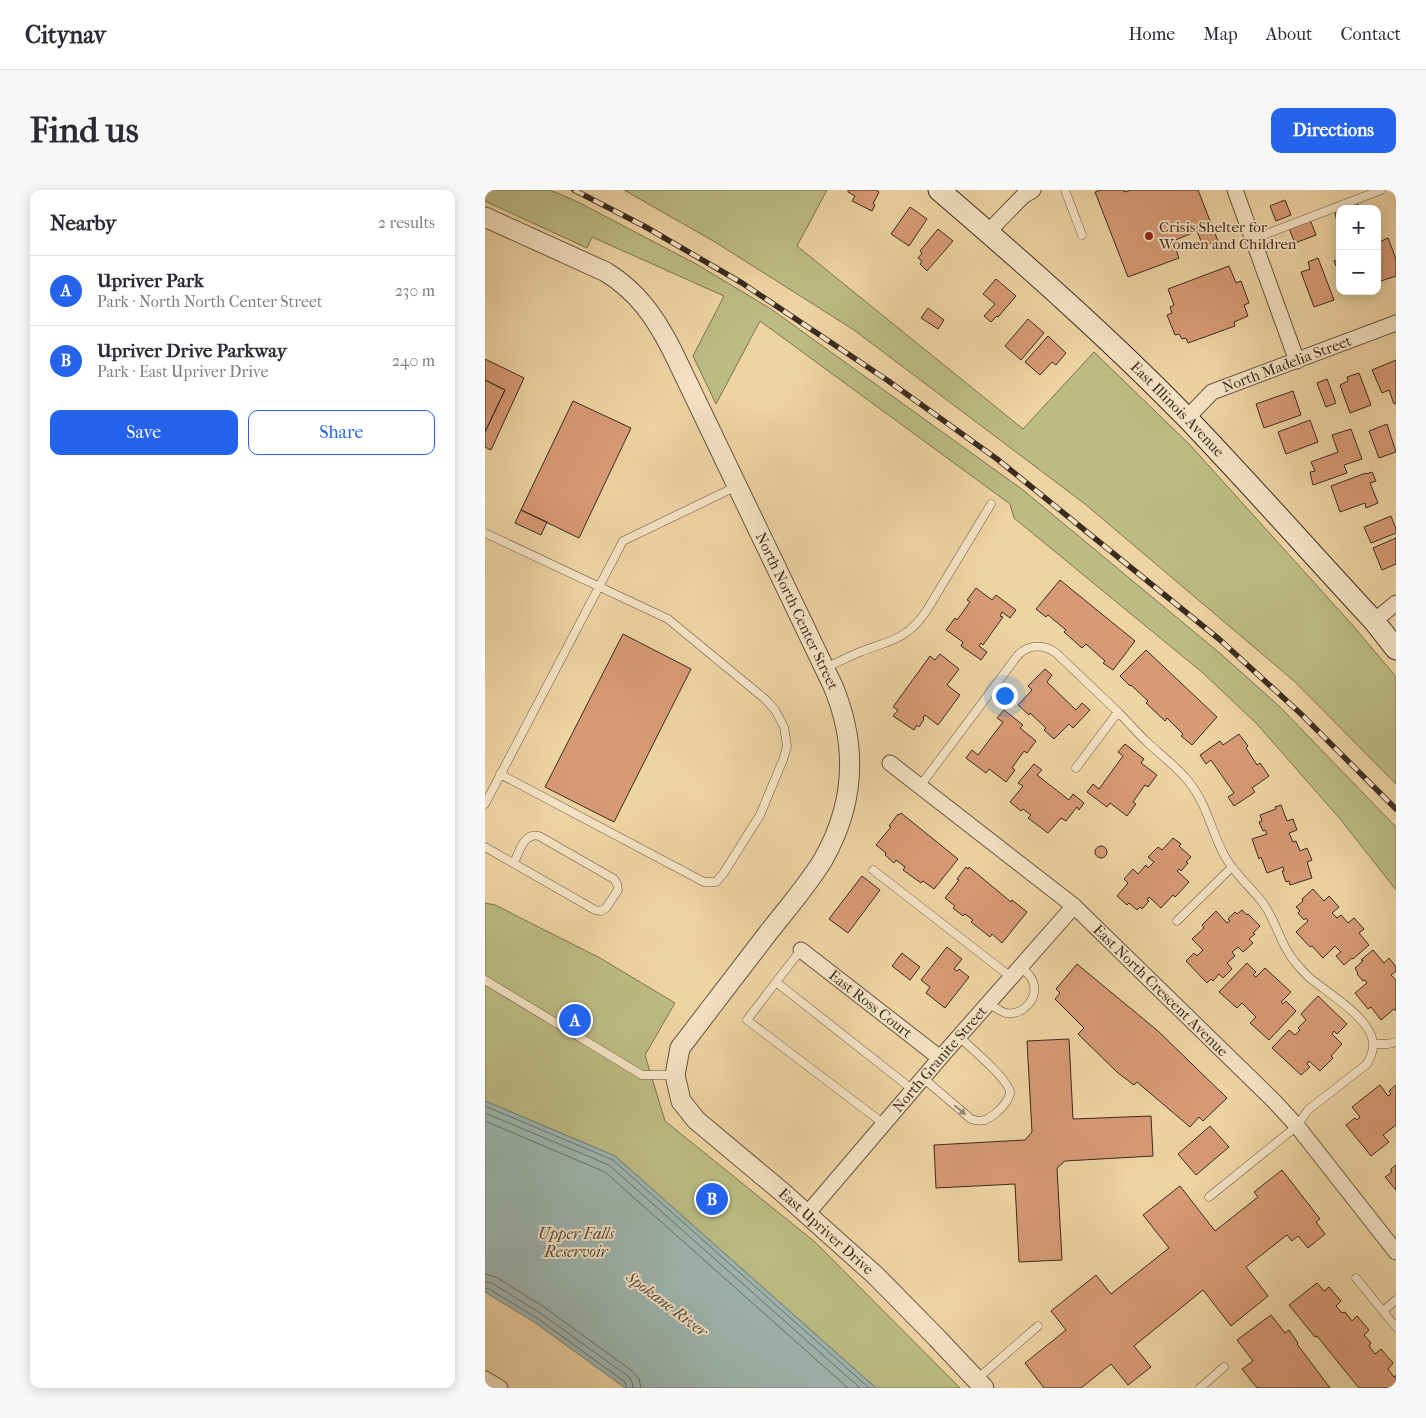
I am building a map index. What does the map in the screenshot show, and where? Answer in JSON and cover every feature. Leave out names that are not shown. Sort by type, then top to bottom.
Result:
[{"type":"main road","name":"East Illinois Avenue","points":[[939,190],[989,232],[1116,349],[1187,418],[1374,621],[1396,648]]},
{"type":"street","points":[[989,232],[1023,196],[1033,190]]},
{"type":"street","points":[[1235,190],[1297,361]]},
{"type":"street","name":"North North Center Street","points":[[485,217],[606,272],[623,283],[641,301],[655,320],[667,341],[825,668],[843,714],[849,744],[850,765],[849,788],[838,830],[817,869],[680,1048],[675,1074]]},
{"type":"street","name":"North Madelia Street","points":[[1187,418],[1213,392],[1396,323]]},
{"type":"street","points":[[1374,621],[1396,602]]},
{"type":"street","name":"East North Crescent Avenue","points":[[890,763],[1074,906],[1274,1100],[1297,1126],[1396,1252]]},
{"type":"street","name":"North Granite Street","points":[[807,1214],[959,1036],[1074,906]]},
{"type":"street","name":"East Ross Court","points":[[801,950],[940,1058]]},
{"type":"street","name":"East Upriver Drive","points":[[675,1074],[681,1101],[696,1120],[807,1214],[875,1275],[917,1316],[980,1384]]},
{"type":"street","points":[[485,1379],[500,1388]]},
{"type":"lane","points":[[1065,190],[1082,235]]},
{"type":"lane","points":[[1253,239],[1381,190]]},
{"type":"lane","points":[[485,804],[623,541],[737,486]]},
{"type":"lane","points":[[825,668],[859,652],[897,638],[917,624],[991,504]]},
{"type":"lane","points":[[485,533],[668,619],[765,699],[775,710],[783,727],[787,746],[760,815],[716,882],[704,882],[500,774]]},
{"type":"lane","points":[[920,786],[1022,651],[1037,646],[1043,646],[1053,651],[1118,712],[1148,744],[1182,773],[1204,806],[1220,847],[1232,867],[1265,905],[1282,943],[1292,959],[1305,974],[1333,994],[1362,1022],[1369,1032],[1373,1044],[1372,1053],[1367,1064],[1308,1110],[1297,1126],[1209,1197]]},
{"type":"lane","points":[[1076,768],[1118,712]]},
{"type":"lane","points":[[485,847],[595,910],[601,911],[606,908],[618,890],[614,879],[534,834],[528,837],[514,863]]},
{"type":"lane","points":[[1177,921],[1232,867]]},
{"type":"lane","points":[[873,870],[1016,972],[1030,975],[1035,989],[1033,999],[1025,1008],[1012,1013],[998,1010],[988,1003]]},
{"type":"lane","points":[[801,950],[747,1020],[884,1124]]},
{"type":"lane","points":[[485,980],[642,1075],[675,1074]]},
{"type":"lane","points":[[776,982],[913,1090]]},
{"type":"lane","points":[[923,1078],[971,1119],[978,1122],[990,1117],[1002,1107],[1010,1092],[1005,1080],[959,1036]]},
{"type":"lane","points":[[1373,1044],[1396,1042]]},
{"type":"lane","points":[[1356,1278],[1396,1327]]},
{"type":"lane","points":[[1383,1311],[1396,1300]]},
{"type":"lane","points":[[980,1384],[1038,1326]]},
{"type":"lane","points":[[1200,1388],[1224,1367]]},
{"type":"shaded area","points":[[485,190],[550,190],[578,202],[698,265],[771,309],[1023,490],[1222,655],[1280,707],[1396,827],[1396,890],[1341,820],[1257,724],[1203,673],[1014,518],[1010,504],[760,321],[716,404],[693,356],[724,296],[592,237],[587,248],[485,201]]},
{"type":"shaded area","points":[[624,190],[827,190],[797,246],[1023,429],[1094,352],[1190,445],[1355,628],[1396,677],[1396,784],[1294,681],[1085,504],[854,330],[715,242]]},
{"type":"shaded area","points":[[485,903],[495,905],[600,958],[675,1003],[645,1055],[665,1121],[815,1242],[960,1388],[876,1388],[615,1156],[485,1101]]},
{"type":"water","name":"Upper Falls Reservoir","points":[[485,1101],[615,1156],[876,1388],[625,1388],[534,1322],[485,1292]]},
{"type":"building","points":[[848,190],[876,190],[879,192],[872,211],[852,201],[855,196],[848,192]]},
{"type":"building","name":"Crisis Shelter for Women and Children","points":[[1101,190],[1124,190],[1124,192],[1131,190],[1198,190],[1218,241],[1203,246],[1197,231],[1173,241],[1179,258],[1128,277],[1095,192]]},
{"type":"building","points":[[1285,200],[1291,215],[1276,221],[1270,206]]},
{"type":"building","points":[[1357,201],[1358,205],[1344,205]]},
{"type":"building","points":[[910,207],[927,219],[909,246],[891,234]]},
{"type":"building","points":[[1309,217],[1316,235],[1295,243],[1288,226]]},
{"type":"building","points":[[938,229],[953,241],[927,271],[920,264],[922,261],[918,258],[922,253],[920,251]]},
{"type":"building","points":[[1388,238],[1396,259],[1396,276],[1381,281],[1381,250],[1381,241]]},
{"type":"building","points":[[1318,258],[1334,300],[1314,307],[1301,272],[1310,269],[1308,262]]},
{"type":"building","points":[[1229,266],[1236,283],[1241,281],[1249,303],[1244,305],[1248,316],[1234,322],[1235,326],[1188,343],[1186,338],[1182,339],[1179,334],[1175,335],[1167,315],[1172,313],[1170,307],[1174,305],[1168,289]]},
{"type":"building","points":[[996,279],[1016,296],[998,317],[991,322],[984,316],[995,304],[983,294]]},
{"type":"building","points":[[928,308],[944,320],[938,329],[921,318]]},
{"type":"building","points":[[1028,319],[1044,333],[1021,360],[1005,346]]},
{"type":"building","points":[[1048,336],[1066,353],[1056,365],[1052,362],[1040,375],[1025,362]]},
{"type":"building","points":[[485,359],[524,378],[491,450],[485,447],[485,432],[505,390],[485,380]]},
{"type":"building","points":[[1396,360],[1396,403],[1394,404],[1389,390],[1382,393],[1372,370]]},
{"type":"building","points":[[1359,373],[1371,405],[1350,413],[1340,385],[1348,381],[1347,377]]},
{"type":"building","points":[[1327,379],[1336,403],[1326,407],[1317,383]]},
{"type":"building","points":[[485,380],[505,390],[485,432]]},
{"type":"building","points":[[1293,391],[1301,415],[1264,428],[1256,404]]},
{"type":"building","points":[[573,401],[631,428],[579,538],[521,510]]},
{"type":"building","points":[[1310,420],[1318,442],[1286,454],[1278,432]]},
{"type":"building","points":[[1387,424],[1396,452],[1379,458],[1369,431]]},
{"type":"building","points":[[1351,429],[1362,459],[1344,465],[1347,473],[1313,485],[1310,472],[1315,471],[1311,462],[1338,452],[1332,435]]},
{"type":"building","points":[[1372,472],[1376,481],[1370,483],[1378,503],[1366,508],[1365,503],[1340,512],[1331,486]]},
{"type":"building","points":[[521,510],[547,522],[541,535],[515,523]]},
{"type":"building","points":[[1391,516],[1396,533],[1371,543],[1364,527]]},
{"type":"building","points":[[1396,538],[1396,564],[1382,570],[1373,548]]},
{"type":"building","points":[[1060,580],[1135,641],[1113,670],[1103,663],[1105,661],[1086,644],[1082,648],[1064,632],[1066,630],[1048,615],[1046,617],[1036,609]]},
{"type":"building","points":[[976,588],[992,600],[996,595],[1016,610],[1010,618],[1002,612],[1000,616],[1003,617],[983,645],[981,643],[979,646],[987,652],[981,660],[961,646],[963,642],[946,630],[955,618],[957,620],[970,602],[967,600]]},
{"type":"building","points":[[623,634],[691,669],[614,822],[545,787]]},
{"type":"building","points":[[1146,650],[1217,717],[1192,745],[1181,736],[1183,734],[1167,718],[1165,721],[1146,703],[1148,701],[1120,676]]},
{"type":"building","points":[[940,654],[959,669],[947,685],[960,695],[938,725],[925,715],[919,727],[917,725],[914,730],[893,716],[898,710],[893,707],[930,656],[935,660]]},
{"type":"building","points":[[1045,669],[1052,675],[1047,682],[1076,710],[1082,703],[1090,710],[1073,728],[1069,724],[1054,739],[1044,730],[1046,728],[1018,705],[1032,690],[1028,686]]},
{"type":"building","points":[[1004,710],[1023,725],[1020,728],[1036,741],[1027,753],[1024,751],[1012,768],[1015,770],[1006,782],[989,769],[986,773],[966,758],[972,750],[978,755],[1003,722],[997,718]]},
{"type":"building","points":[[1239,734],[1248,746],[1246,748],[1257,765],[1260,763],[1269,776],[1252,788],[1255,792],[1234,806],[1228,797],[1234,793],[1211,760],[1206,764],[1200,755],[1220,741],[1223,745]]},
{"type":"building","points":[[1125,744],[1144,759],[1141,763],[1157,775],[1148,787],[1145,785],[1133,802],[1136,804],[1127,816],[1110,803],[1107,807],[1087,792],[1093,784],[1099,789],[1123,756],[1118,752]]},
{"type":"building","points":[[1034,764],[1042,770],[1037,775],[1069,800],[1073,794],[1084,803],[1079,810],[1077,807],[1066,821],[1061,818],[1048,833],[1028,818],[1031,815],[1023,809],[1021,811],[1010,802],[1023,786],[1018,783]]},
{"type":"building","points":[[1281,805],[1287,821],[1293,819],[1297,830],[1289,833],[1293,842],[1296,841],[1300,851],[1307,848],[1312,860],[1307,862],[1312,878],[1290,885],[1289,881],[1286,882],[1282,871],[1284,871],[1283,867],[1267,873],[1261,857],[1259,859],[1252,839],[1267,834],[1265,830],[1263,831],[1259,822],[1262,821],[1260,815]]},
{"type":"building","points":[[901,813],[958,859],[934,889],[923,881],[921,883],[903,870],[905,867],[896,860],[894,863],[876,845],[891,827],[889,826],[898,814]]},
{"type":"building","points":[[1173,838],[1181,844],[1179,846],[1191,857],[1181,871],[1179,869],[1177,871],[1189,882],[1161,908],[1149,897],[1147,900],[1149,901],[1142,909],[1140,907],[1137,910],[1129,903],[1127,905],[1117,896],[1128,883],[1124,879],[1133,869],[1138,874],[1146,865],[1148,868],[1154,862],[1148,857],[1158,847],[1162,850]]},
{"type":"building","points":[[1099,846],[1103,846],[1107,852],[1103,858],[1099,858],[1095,854],[1095,850]]},
{"type":"building","points":[[966,867],[968,869],[969,867],[1011,902],[1012,900],[1027,912],[1002,943],[992,934],[990,937],[971,922],[973,920],[965,914],[963,916],[945,898]]},
{"type":"building","points":[[862,876],[880,890],[848,933],[829,919]]},
{"type":"building","points":[[1313,889],[1324,901],[1329,896],[1339,907],[1332,913],[1337,918],[1341,915],[1348,923],[1354,918],[1364,929],[1359,933],[1369,945],[1344,965],[1336,956],[1341,952],[1335,946],[1323,958],[1296,932],[1308,921],[1306,918],[1304,920],[1298,913],[1300,911],[1296,907]]},
{"type":"building","points":[[1242,910],[1260,926],[1249,939],[1253,943],[1243,952],[1238,947],[1232,952],[1235,956],[1227,963],[1232,969],[1223,978],[1219,974],[1213,981],[1211,979],[1207,983],[1186,961],[1194,953],[1197,956],[1203,950],[1192,939],[1204,928],[1202,925],[1216,911],[1227,923],[1230,921],[1228,919],[1235,912],[1237,914]]},
{"type":"building","points":[[947,947],[962,959],[954,969],[957,971],[959,969],[969,977],[945,1008],[926,993],[930,987],[921,980]]},
{"type":"building","points":[[1373,950],[1384,963],[1389,958],[1396,967],[1396,971],[1391,975],[1396,980],[1396,1011],[1394,1009],[1381,1020],[1371,1007],[1368,1009],[1355,993],[1367,983],[1357,974],[1355,968]]},
{"type":"building","points":[[902,953],[920,967],[910,980],[892,966]]},
{"type":"building","points":[[1247,963],[1256,972],[1253,975],[1256,977],[1265,968],[1291,992],[1281,1002],[1283,1004],[1286,1001],[1296,1011],[1269,1040],[1250,1023],[1256,1017],[1242,1003],[1237,1008],[1219,992]]},
{"type":"building","points":[[1077,964],[1158,1031],[1227,1098],[1203,1121],[1199,1117],[1190,1127],[1137,1082],[1134,1085],[1118,1073],[1078,1034],[1084,1028],[1055,999],[1060,993],[1056,989]]},
{"type":"building","points":[[1318,996],[1347,1024],[1337,1034],[1334,1031],[1332,1034],[1342,1044],[1331,1056],[1333,1058],[1320,1071],[1309,1061],[1307,1064],[1310,1067],[1301,1075],[1272,1048],[1289,1030],[1295,1035],[1300,1030],[1298,1028],[1306,1020],[1301,1014]]},
{"type":"building","points":[[1069,1039],[1073,1119],[1151,1116],[1153,1156],[1065,1161],[1057,1168],[1062,1260],[1019,1262],[1015,1184],[936,1188],[934,1145],[1025,1140],[1032,1132],[1027,1041]]},
{"type":"building","points":[[1380,1085],[1388,1096],[1391,1094],[1389,1091],[1396,1085],[1396,1125],[1383,1135],[1389,1142],[1371,1156],[1346,1125],[1355,1118],[1357,1120],[1360,1117],[1352,1107]]},
{"type":"building","points":[[1210,1126],[1229,1147],[1196,1175],[1178,1154]]},
{"type":"building","points":[[1396,1165],[1396,1190],[1385,1177],[1391,1173],[1391,1169]]},
{"type":"building","points":[[1282,1170],[1320,1219],[1316,1222],[1325,1234],[1308,1248],[1298,1236],[1292,1241],[1287,1235],[1246,1267],[1268,1296],[1231,1326],[1203,1290],[1134,1346],[1151,1367],[1128,1385],[1111,1364],[1081,1388],[1044,1388],[1025,1363],[1066,1330],[1051,1311],[1096,1275],[1111,1294],[1169,1248],[1143,1215],[1180,1186],[1215,1231],[1258,1197],[1254,1192]]},
{"type":"building","points":[[1317,1283],[1324,1291],[1329,1287],[1341,1301],[1336,1306],[1342,1313],[1345,1312],[1352,1321],[1357,1316],[1369,1330],[1364,1335],[1371,1343],[1369,1346],[1375,1354],[1381,1349],[1393,1363],[1388,1369],[1394,1377],[1396,1375],[1396,1388],[1359,1388],[1289,1305]]},
{"type":"building","points":[[1271,1315],[1285,1333],[1289,1330],[1297,1344],[1330,1388],[1257,1388],[1242,1369],[1253,1361],[1237,1340]]},
{"type":"railway","points":[[574,190],[644,226],[742,283],[887,380],[997,459],[1219,639],[1300,713],[1396,809]]},
{"type":"place","name":"Crisis Shelter for Women and Children","points":[[1149,236]]},
{"type":"place","name":"Upriver Park","points":[[575,1020]]},
{"type":"place","name":"Upriver Drive Parkway","points":[[712,1199]]},
{"type":"water label","name":"Spokane River","points":[[667,1304]]}]
